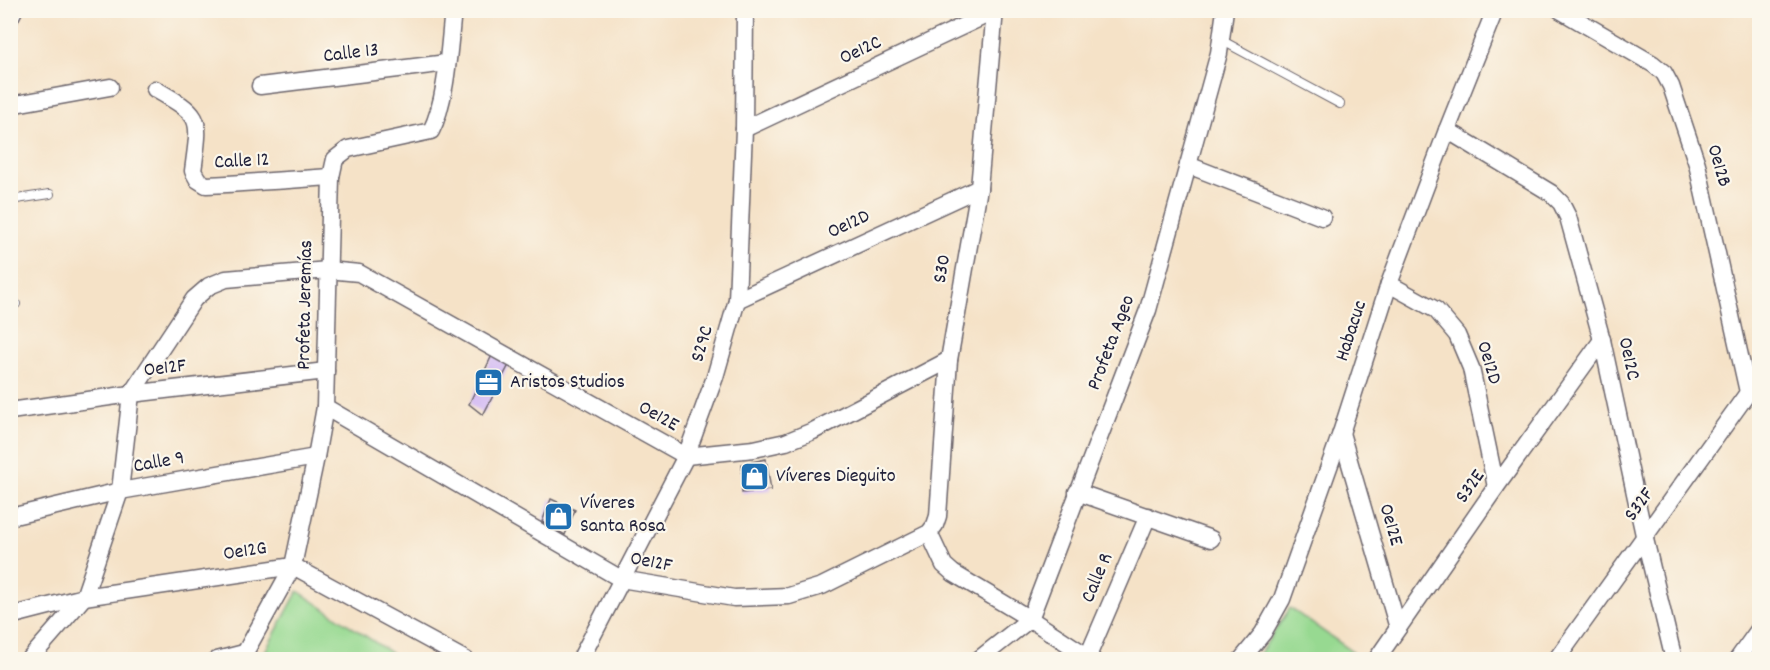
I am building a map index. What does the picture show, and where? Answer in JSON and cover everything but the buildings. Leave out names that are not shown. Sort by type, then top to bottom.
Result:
[{"type":"street","points":[[10,18],[14,10]]},
{"type":"street","name":"Profeta Jeremías","points":[[242,657],[293,566],[316,457],[325,407],[331,177],[335,159],[348,149],[431,131],[438,119],[453,10]]},
{"type":"street","name":"S29C","points":[[580,660],[686,456],[715,377],[738,300],[744,129],[745,10]]},
{"type":"street","name":"Profeta Ageo","points":[[1030,619],[1148,310],[1219,53],[1225,10]]},
{"type":"street","name":"Habacuc","points":[[1241,660],[1263,633],[1282,599],[1341,433],[1389,284],[1495,10]]},
{"type":"street","name":"Oe12B","points":[[1560,10],[1653,64],[1664,73],[1671,86],[1706,199],[1748,392]]},
{"type":"street","name":"Oe12C","points":[[744,129],[995,11]]},
{"type":"street","name":"S30","points":[[929,533],[938,516],[949,360],[979,188],[995,11]]},
{"type":"street","name":"Calle 13","points":[[261,86],[447,63]]},
{"type":"street","points":[[10,105],[110,87]]},
{"type":"street","name":"Calle 12","points":[[155,89],[185,106],[194,117],[198,130],[193,171],[201,183],[206,185],[270,182],[302,177],[331,177]]},
{"type":"street","name":"Oe12C","points":[[1447,130],[1551,193],[1561,203],[1574,235],[1602,340],[1644,535],[1674,660]]},
{"type":"street","points":[[1188,165],[1322,217]]},
{"type":"street","name":"Oe12D","points":[[738,300],[979,188]]},
{"type":"street","name":"Oe12E","points":[[131,394],[194,299],[210,286],[226,279],[328,270],[352,270],[359,273],[686,456],[754,449],[786,442],[813,431],[949,360]]},
{"type":"street","name":"Oe12D","points":[[1389,284],[1436,309],[1457,335],[1471,368],[1496,487]]},
{"type":"street","name":"S32E","points":[[1376,660],[1602,340]]},
{"type":"street","name":"Oe12F","points":[[10,411],[326,371]]},
{"type":"street","name":"S32F","points":[[1557,660],[1644,535],[1760,376]]},
{"type":"street","points":[[29,660],[84,597],[120,491],[131,394]]},
{"type":"street","name":"Oe12F","points":[[325,407],[621,579],[726,597],[789,596],[822,586],[929,533]]},
{"type":"street","name":"Oe12E","points":[[1341,433],[1398,628]]},
{"type":"street","name":"Calle 9","points":[[10,517],[120,491],[316,457]]},
{"type":"street","points":[[1077,492],[1211,539]]},
{"type":"street","name":"Calle R","points":[[1081,656],[1148,516]]},
{"type":"street","points":[[929,533],[948,570],[1030,619],[1081,656]]},
{"type":"street","name":"Oe12G","points":[[10,616],[84,597],[293,566],[466,660]]},
{"type":"street","points":[[978,660],[1030,619]]},
{"type":"street","points":[[1737,660],[1760,628]]},
{"type":"street","points":[[217,660],[242,657]]},
{"type":"lane","points":[[1221,40],[1340,104]]},
{"type":"lane","points":[[10,200],[50,194]]},
{"type":"green space","points":[[298,591],[400,659],[261,659]]},
{"type":"green space","points":[[1290,608],[1353,652],[1348,659],[1256,659]]},
{"type":"place","name":"Aristos Studios","points":[[489,383]]},
{"type":"place","name":"Víveres Dieguito","points":[[755,477]]},
{"type":"place","name":"Víveres Santa Rosa","points":[[559,516]]}]
